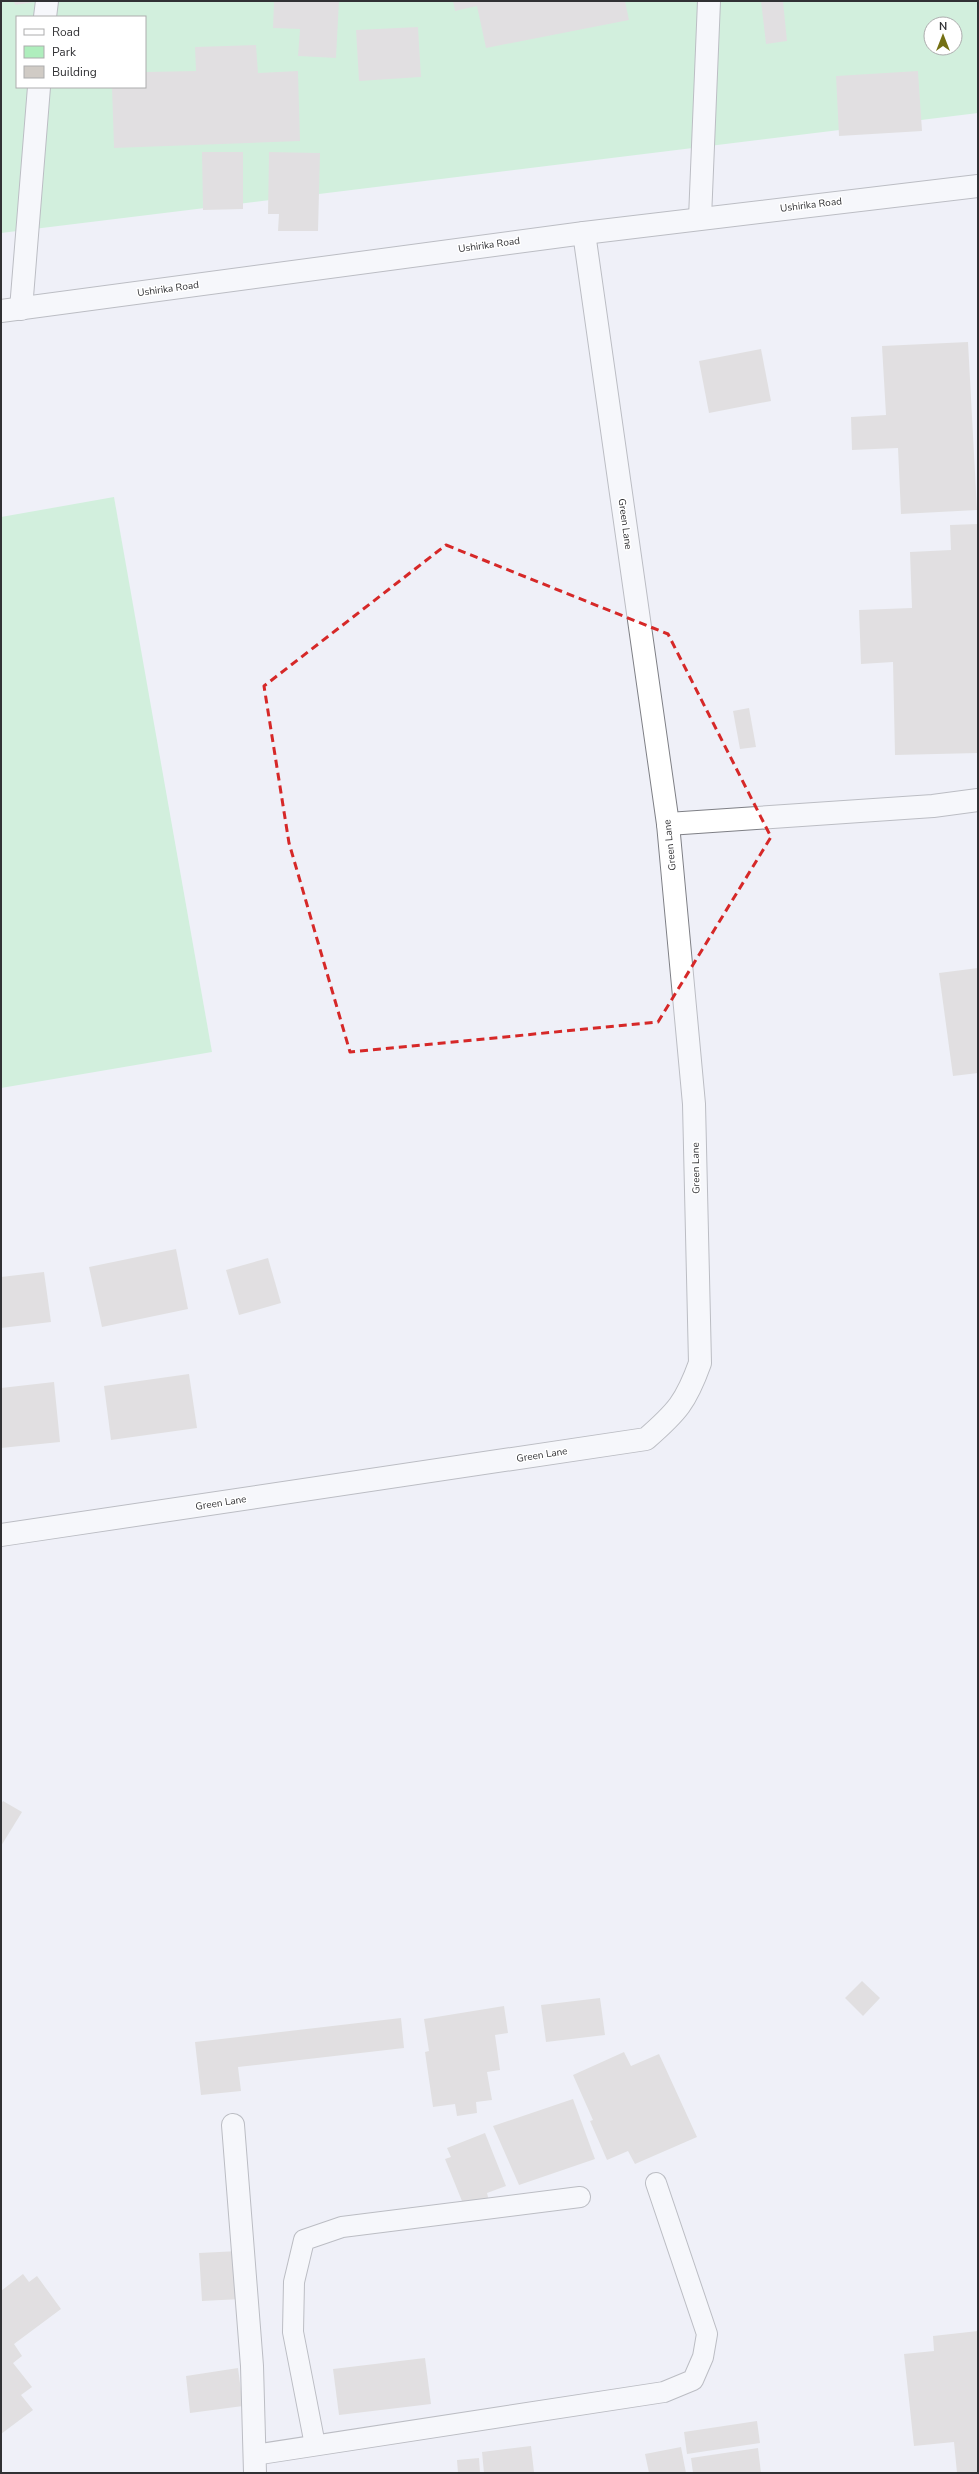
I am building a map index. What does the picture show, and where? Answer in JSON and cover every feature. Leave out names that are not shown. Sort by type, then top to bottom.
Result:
[{"type":"street","points":[[45,16],[47,1]]},
{"type":"street","points":[[700,218],[709,1]]},
{"type":"street","points":[[11,310],[39,88]]},
{"type":"street","name":"Ushirika Road","points":[[11,310],[584,232],[978,186]]},
{"type":"street","name":"Green Lane","points":[[1,1535],[646,1439],[673,1415],[689,1392],[700,1363],[694,1104],[668,824],[584,232]]},
{"type":"street","points":[[668,824],[933,806],[978,800]]},
{"type":"street","points":[[233,2125],[252,2366],[255,2464]]},
{"type":"lane","points":[[255,2464],[315,2445],[664,2392],[693,2380],[703,2357],[707,2334],[656,2182]]},
{"type":"lane","points":[[315,2445],[293,2332],[294,2282],[304,2240],[342,2227],[580,2197]]},
{"type":"highlighted area","points":[[446,545],[668,634],[771,837],[658,1022],[350,1052],[289,843],[264,686]]},
{"type":"green space","points":[[1,1],[978,1],[978,113],[1,233]]},
{"type":"green space","points":[[114,497],[212,1052],[1,1088],[1,517]]},
{"type":"building","points":[[14,1],[33,1],[34,2],[15,5]]},
{"type":"building","points":[[274,1],[339,1],[336,58],[298,56],[300,29],[273,28]]},
{"type":"building","points":[[453,1],[625,1],[629,20],[486,48],[477,6],[455,11]]},
{"type":"building","points":[[761,1],[783,1],[787,41],[766,44]]},
{"type":"building","points":[[418,27],[421,77],[359,81],[356,30]]},
{"type":"building","points":[[256,45],[258,73],[298,71],[300,141],[114,148],[112,88],[146,88],[146,72],[196,71],[195,47]]},
{"type":"building","points":[[918,71],[922,131],[839,136],[836,76]]},
{"type":"building","points":[[202,152],[243,152],[243,209],[203,210]]},
{"type":"building","points":[[269,152],[320,153],[318,231],[278,231],[279,214],[268,214]]},
{"type":"building","points":[[968,342],[977,510],[901,514],[898,448],[852,450],[851,417],[886,415],[882,346]]},
{"type":"building","points":[[761,349],[771,401],[709,413],[699,361]]},
{"type":"building","points":[[978,524],[978,753],[895,755],[893,662],[861,664],[859,610],[912,608],[910,552],[951,550],[950,525]]},
{"type":"building","points":[[749,708],[756,747],[740,749],[733,711]]},
{"type":"building","points":[[978,968],[978,1073],[953,1076],[939,973]]},
{"type":"building","points":[[176,1249],[188,1309],[102,1327],[89,1267]]},
{"type":"building","points":[[268,1258],[281,1303],[239,1315],[226,1270]]},
{"type":"building","points":[[44,1272],[51,1322],[1,1328],[1,1277]]},
{"type":"building","points":[[189,1374],[197,1428],[111,1440],[104,1386]]},
{"type":"building","points":[[54,1382],[60,1442],[1,1448],[1,1388]]},
{"type":"building","points":[[3,1801],[22,1812],[1,1846],[1,1804]]},
{"type":"building","points":[[862,1981],[880,1998],[863,2016],[845,1998]]},
{"type":"building","points":[[600,1998],[605,2035],[546,2042],[541,2005]]},
{"type":"building","points":[[504,2006],[508,2033],[495,2035],[500,2070],[487,2072],[492,2100],[476,2102],[477,2113],[457,2116],[455,2104],[433,2107],[425,2052],[429,2051],[424,2019]]},
{"type":"building","points":[[401,2018],[404,2048],[238,2067],[241,2091],[201,2095],[195,2042]]},
{"type":"building","points":[[624,2052],[631,2066],[659,2054],[697,2137],[635,2164],[628,2151],[607,2160],[590,2121],[593,2120],[573,2075]]},
{"type":"building","points":[[573,2099],[595,2159],[519,2185],[493,2126]]},
{"type":"building","points":[[485,2133],[506,2186],[487,2193],[489,2201],[466,2211],[445,2159],[451,2157],[447,2148]]},
{"type":"building","points":[[239,2251],[241,2299],[202,2301],[199,2253]]},
{"type":"building","points":[[23,2274],[29,2282],[37,2276],[61,2309],[14,2344],[22,2356],[13,2363],[32,2387],[21,2395],[33,2410],[1,2434],[1,2291]]},
{"type":"building","points":[[978,2331],[978,2473],[957,2473],[954,2442],[914,2446],[904,2354],[934,2351],[933,2336]]},
{"type":"building","points":[[425,2358],[431,2404],[339,2415],[333,2369]]},
{"type":"building","points":[[238,2368],[243,2406],[190,2413],[186,2376]]},
{"type":"building","points":[[757,2421],[760,2443],[687,2454],[684,2432]]},
{"type":"building","points":[[531,2446],[534,2472],[484,2473],[482,2452]]},
{"type":"building","points":[[681,2447],[686,2473],[649,2473],[645,2454]]},
{"type":"building","points":[[758,2448],[761,2473],[693,2473],[691,2458]]},
{"type":"building","points":[[479,2458],[480,2473],[458,2473],[457,2460]]}]
